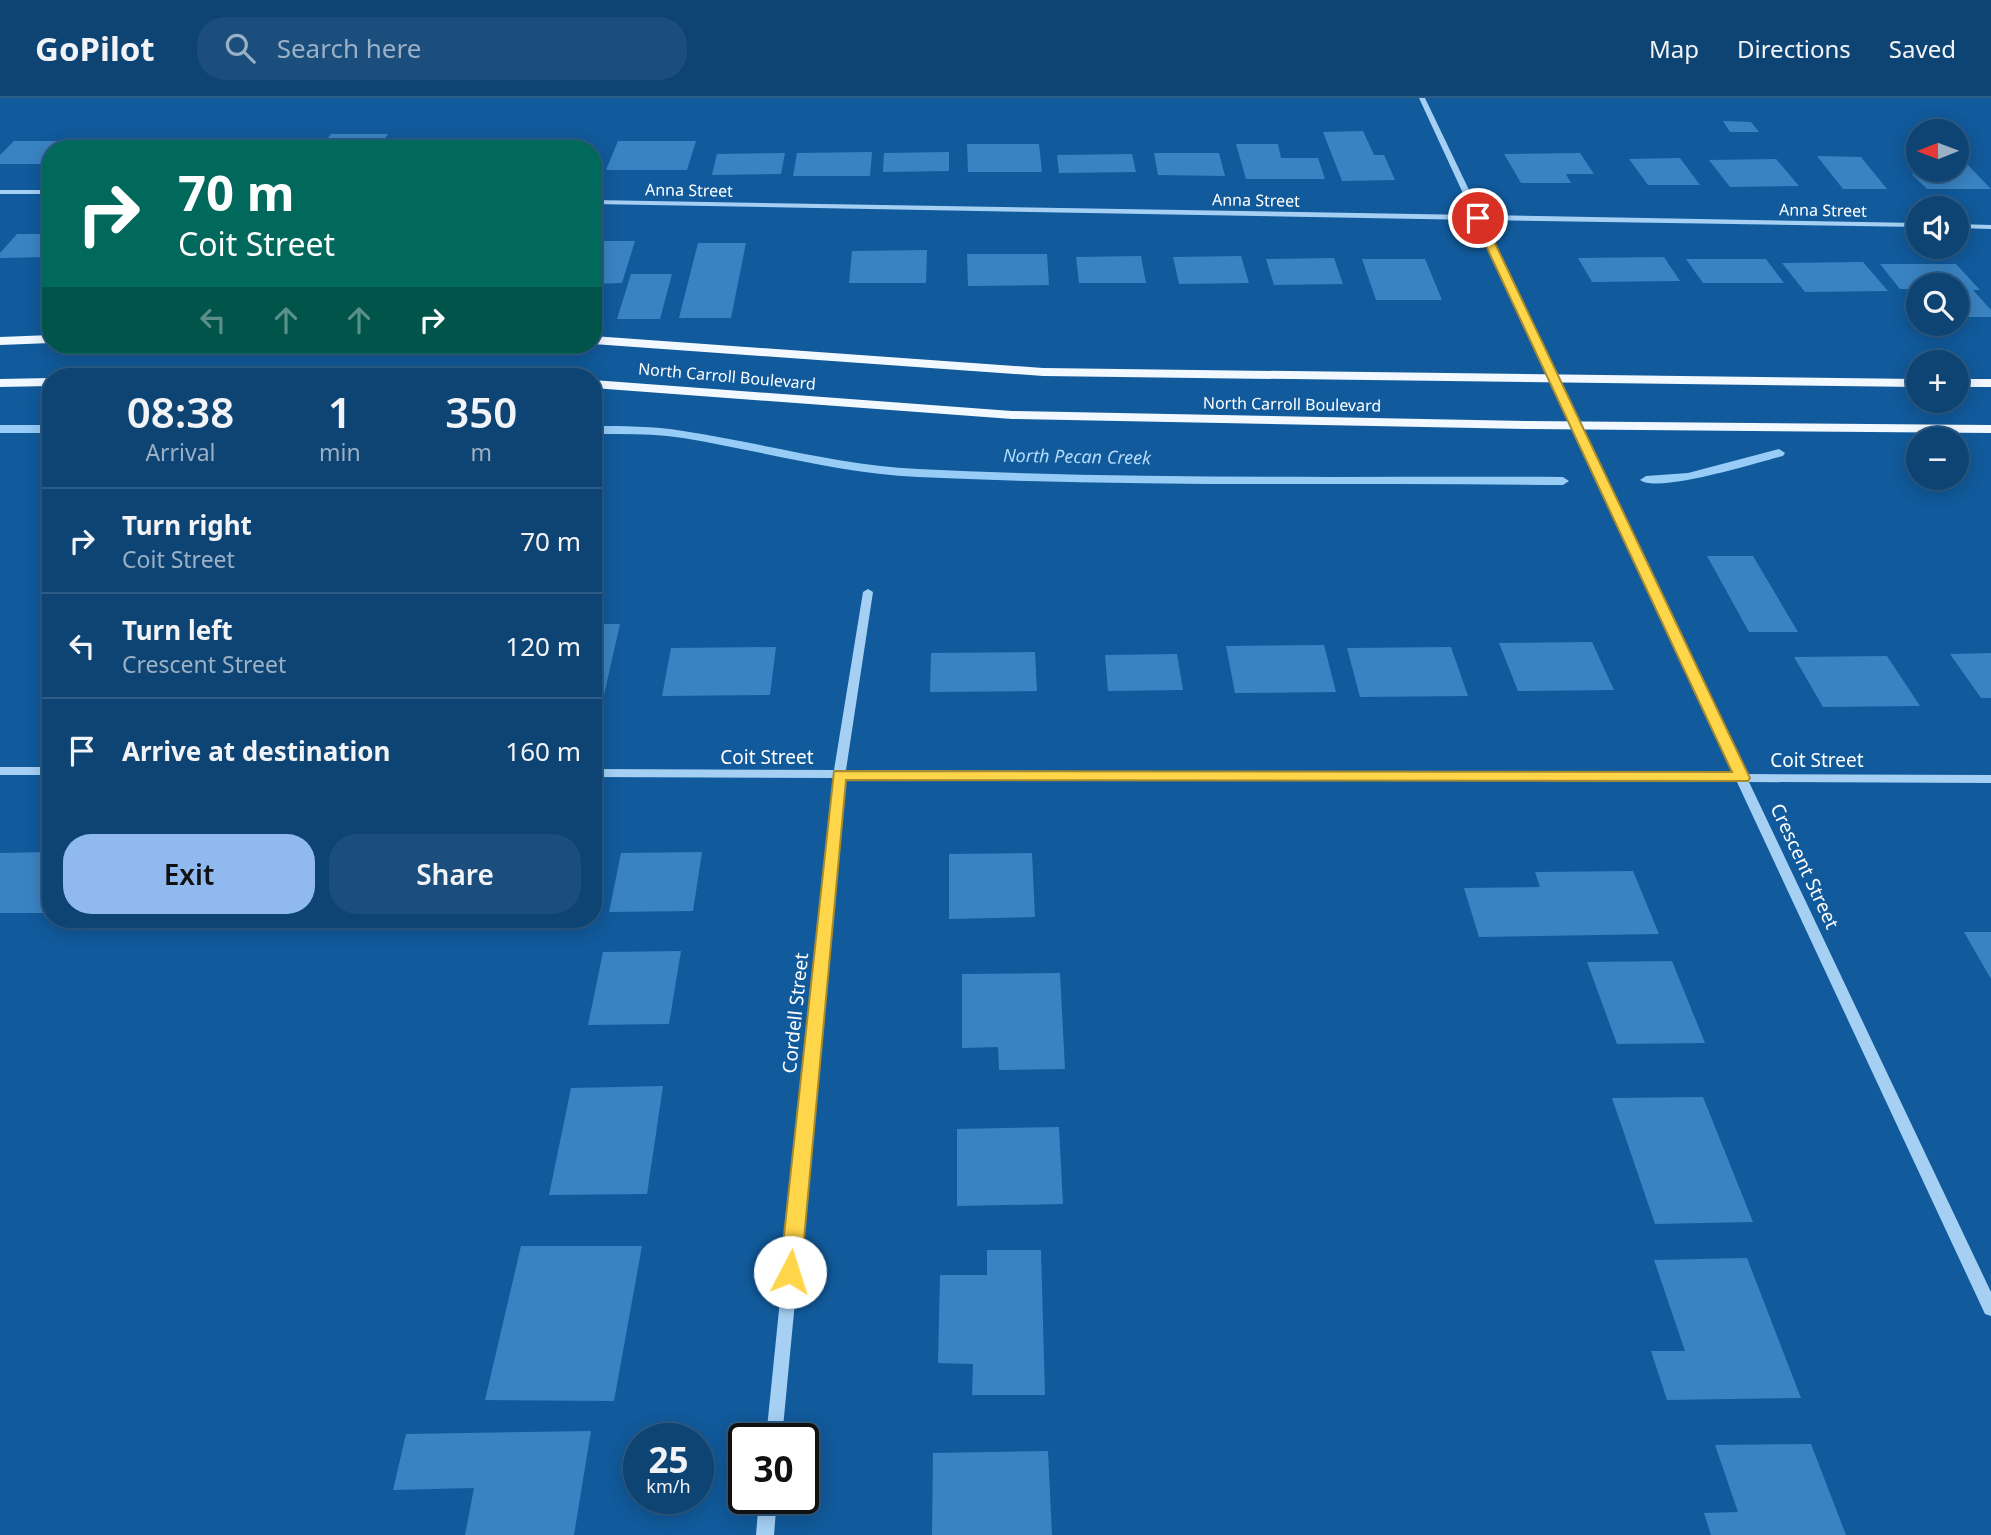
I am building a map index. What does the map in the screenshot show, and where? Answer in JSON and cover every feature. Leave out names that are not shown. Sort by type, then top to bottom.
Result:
[{"type":"main road","points":[[0,341],[42,339]]},
{"type":"main road","name":"North Carroll Boulevard","points":[[602,341],[1043,372],[1906,383]]},
{"type":"main road","points":[[0,383],[42,382]]},
{"type":"main road","points":[[1969,383],[1991,383]]},
{"type":"main road","name":"North Carroll Boulevard","points":[[602,385],[1012,415],[1991,429]]},
{"type":"street","name":"Crescent Street","points":[[1422,98],[1991,1309]]},
{"type":"street","points":[[0,192],[42,192]]},
{"type":"street","name":"Anna Street","points":[[602,202],[1906,225]]},
{"type":"street","points":[[1969,226],[1991,227]]},
{"type":"street","name":"Cordell Street","points":[[775,1423],[839,774],[868,592]]},
{"type":"street","points":[[0,771],[42,771]]},
{"type":"street","name":"Coit Street","points":[[602,774],[1991,779]]},
{"type":"street","points":[[765,1535],[767,1514]]},
{"type":"building","points":[[1723,121],[1751,122],[1759,132],[1730,132]]},
{"type":"building","points":[[1363,131],[1374,155],[1384,155],[1395,180],[1342,181],[1323,132]]},
{"type":"building","points":[[331,134],[388,134],[384,140],[326,140]]},
{"type":"building","points":[[209,138],[274,138],[272,140],[207,140]]},
{"type":"building","points":[[187,139],[186,140],[112,140]]},
{"type":"building","points":[[14,141],[42,141],[42,164],[0,164],[0,155]]},
{"type":"building","points":[[618,141],[696,141],[687,170],[606,170]]},
{"type":"building","points":[[967,144],[1039,144],[1042,172],[968,172]]},
{"type":"building","points":[[1236,144],[1278,144],[1281,158],[1318,158],[1325,179],[1246,179]]},
{"type":"building","points":[[872,152],[870,176],[793,176],[797,153]]},
{"type":"building","points":[[949,152],[949,171],[883,172],[884,153]]},
{"type":"building","points":[[785,153],[781,174],[712,175],[717,154]]},
{"type":"building","points":[[1154,153],[1219,153],[1225,176],[1158,175]]},
{"type":"building","points":[[1580,153],[1594,174],[1566,174],[1571,183],[1521,183],[1504,154]]},
{"type":"building","points":[[1132,154],[1136,172],[1059,173],[1057,155]]},
{"type":"building","points":[[1817,156],[1861,157],[1887,189],[1843,189]]},
{"type":"building","points":[[1680,158],[1700,185],[1648,185],[1629,159]]},
{"type":"building","points":[[1776,159],[1799,186],[1730,187],[1709,160]]},
{"type":"building","points":[[1969,166],[1991,189],[1927,189],[1920,182],[1969,182]]},
{"type":"building","points":[[17,234],[42,234],[42,257],[0,258],[0,253]]},
{"type":"building","points":[[602,241],[635,241],[622,283],[602,284]]},
{"type":"building","points":[[698,243],[746,243],[731,318],[679,318]]},
{"type":"building","points":[[927,250],[926,283],[849,283],[852,251]]},
{"type":"building","points":[[967,254],[1047,254],[1049,285],[968,286]]},
{"type":"building","points":[[1141,256],[1146,283],[1079,283],[1076,257]]},
{"type":"building","points":[[1241,256],[1249,283],[1179,284],[1173,257]]},
{"type":"building","points":[[1664,257],[1680,281],[1592,282],[1578,258]]},
{"type":"building","points":[[1334,258],[1343,284],[1274,285],[1266,259]]},
{"type":"building","points":[[1362,259],[1425,259],[1442,300],[1376,300]]},
{"type":"building","points":[[1686,259],[1766,259],[1784,283],[1703,283]]},
{"type":"building","points":[[1863,262],[1888,291],[1805,292],[1782,263]]},
{"type":"building","points":[[1880,264],[1956,264],[1964,273],[1906,273],[1906,289],[1900,289]]},
{"type":"building","points":[[631,274],[672,274],[660,319],[617,319]]},
{"type":"building","points":[[1969,278],[1980,290],[1973,290],[1991,310],[1991,317],[1969,317]]},
{"type":"building","points":[[1707,556],[1753,556],[1798,632],[1749,632]]},
{"type":"building","points":[[602,624],[620,624],[604,695]]},
{"type":"building","points":[[1592,642],[1614,690],[1518,691],[1499,643]]},
{"type":"building","points":[[1324,645],[1336,692],[1235,693],[1226,646]]},
{"type":"building","points":[[776,647],[770,695],[662,696],[671,648]]},
{"type":"building","points":[[1451,647],[1468,696],[1360,697],[1347,648]]},
{"type":"building","points":[[1035,652],[1037,691],[930,692],[931,653]]},
{"type":"building","points":[[1991,653],[1991,698],[1981,698],[1950,654]]},
{"type":"building","points":[[1177,654],[1183,690],[1108,691],[1105,655]]},
{"type":"building","points":[[1887,656],[1920,706],[1823,707],[1794,657]]},
{"type":"building","points":[[42,852],[42,913],[0,913],[0,853]]},
{"type":"building","points":[[702,852],[693,911],[609,912],[621,853]]},
{"type":"building","points":[[1032,853],[1035,917],[949,919],[949,854]]},
{"type":"building","points":[[1633,871],[1659,934],[1479,937],[1464,888],[1540,887],[1535,872]]},
{"type":"building","points":[[1964,932],[1991,932],[1991,979]]},
{"type":"building","points":[[681,951],[669,1024],[588,1025],[603,952]]},
{"type":"building","points":[[1672,961],[1705,1043],[1617,1044],[1587,962]]},
{"type":"building","points":[[1060,973],[1065,1069],[999,1070],[998,1047],[962,1048],[962,974]]},
{"type":"building","points":[[663,1086],[647,1194],[549,1195],[571,1088]]},
{"type":"building","points":[[1703,1097],[1753,1222],[1655,1224],[1612,1098]]},
{"type":"building","points":[[1059,1127],[1063,1204],[957,1206],[957,1129]]},
{"type":"building","points":[[521,1246],[642,1246],[614,1401],[485,1400]]},
{"type":"building","points":[[987,1250],[1041,1250],[1045,1395],[972,1395],[973,1364],[938,1363],[940,1275],[987,1275]]},
{"type":"building","points":[[1747,1258],[1801,1398],[1667,1400],[1651,1351],[1685,1351],[1654,1260]]},
{"type":"building","points":[[591,1431],[574,1535],[465,1535],[474,1488],[393,1490],[406,1434]]},
{"type":"building","points":[[1811,1444],[1846,1535],[1711,1535],[1704,1513],[1738,1512],[1715,1445]]},
{"type":"building","points":[[1048,1451],[1052,1535],[932,1535],[933,1453]]},
{"type":"waterway","name":"North Pecan Creek","points":[[0,429],[42,429]]},
{"type":"waterway","name":"North Pecan Creek","points":[[602,430],[682,434],[817,462],[915,473],[1093,478],[1563,481]]},
{"type":"waterway","name":"North Pecan Creek","points":[[1646,480],[1688,477],[1779,453]]},
{"type":"route","points":[[790,1272],[839,774],[1742,778],[1478,218]]}]
